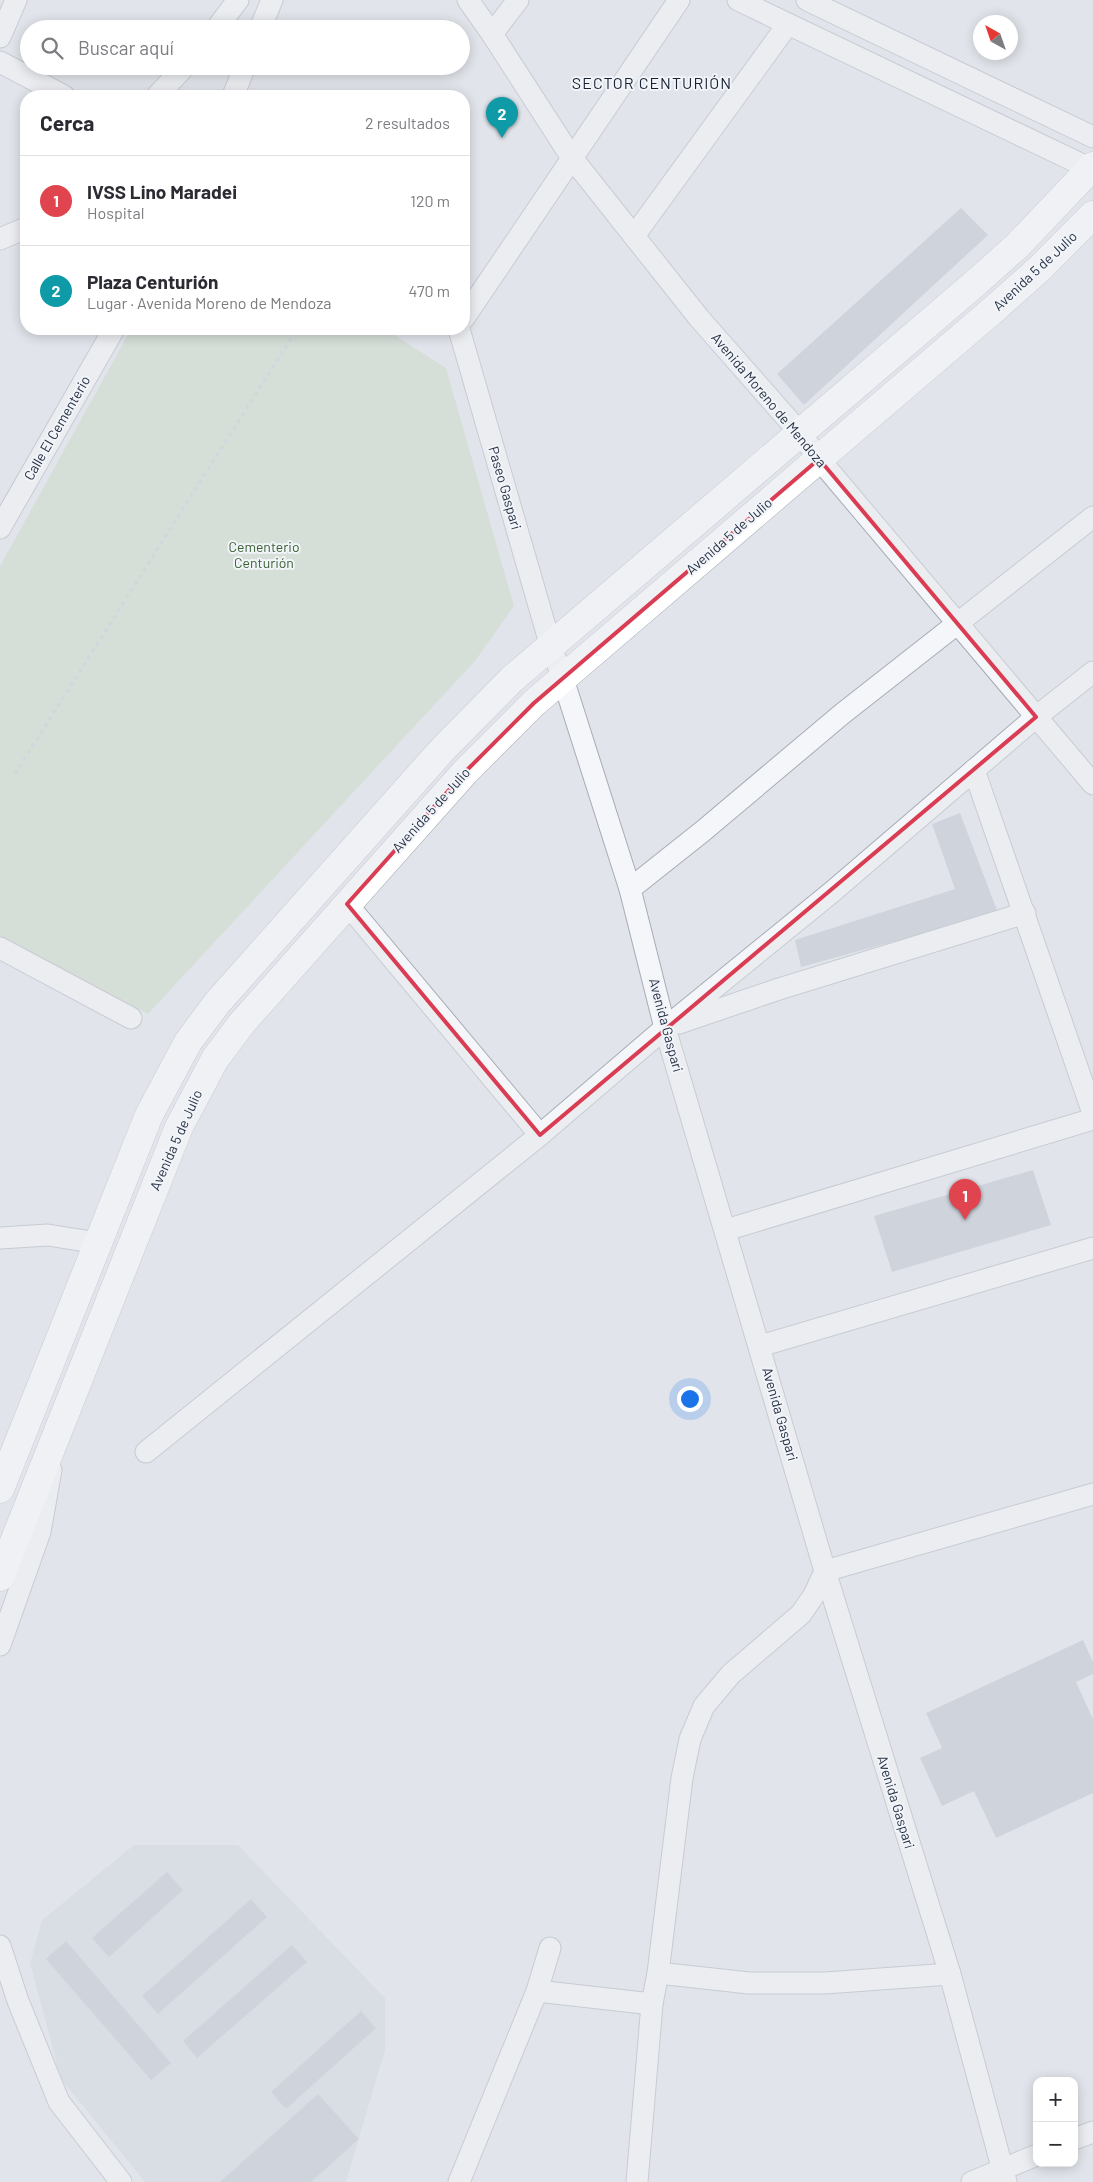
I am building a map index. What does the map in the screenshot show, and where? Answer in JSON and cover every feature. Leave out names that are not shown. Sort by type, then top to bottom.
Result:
[{"type":"street","points":[[0,37],[16,0]]},
{"type":"street","points":[[223,20],[238,0]]},
{"type":"street","points":[[264,20],[272,0]]},
{"type":"street","name":"Avenida Moreno de Mendoza","points":[[468,0],[572,158],[698,318],[800,433],[819,459],[1093,784]]},
{"type":"street","points":[[492,34],[518,0]]},
{"type":"street","points":[[470,309],[679,0]]},
{"type":"street","points":[[1,1483],[149,1114],[172,1068],[201,1022],[235,981],[442,750],[512,679],[1011,252],[1092,168],[738,0]]},
{"type":"street","points":[[807,0],[1093,137]]},
{"type":"street","points":[[634,236],[788,24]]},
{"type":"street","points":[[0,62],[20,73]]},
{"type":"street","points":[[24,75],[53,90]]},
{"type":"street","points":[[163,90],[177,75]]},
{"type":"street","points":[[235,90],[241,75]]},
{"type":"street","name":"Avenida 5 de Julio","points":[[0,1577],[179,1127],[201,1084],[228,1041],[242,1023],[471,766],[534,703],[1006,299],[1093,215]]},
{"type":"street","points":[[0,239],[20,231]]},
{"type":"street","name":"Calle El Cementerio","points":[[0,528],[111,335]]},
{"type":"street","name":"Paseo Gaspari","points":[[460,335],[550,647]]},
{"type":"street","points":[[630,889],[957,623],[1093,517]]},
{"type":"street","name":"Avenida Gaspari","points":[[550,647],[563,679],[630,889],[665,1028],[825,1571],[950,1974],[1004,2175]]},
{"type":"street","points":[[146,1452],[540,1135],[665,1028],[832,892],[1036,717],[1093,672]]},
{"type":"street","points":[[974,770],[1093,1113]]},
{"type":"street","points":[[347,904],[540,1135]]},
{"type":"street","points":[[665,1028],[779,989],[1025,913]]},
{"type":"street","points":[[0,948],[131,1018]]},
{"type":"street","points":[[726,1230],[1093,1119]]},
{"type":"street","points":[[0,1238],[48,1235],[98,1243]]},
{"type":"street","points":[[760,1346],[1093,1248]]},
{"type":"street","points":[[0,1645],[40,1532],[58,1430]]},
{"type":"street","points":[[637,2182],[652,2004],[658,1973],[682,1778],[690,1738],[704,1706],[731,1674],[800,1614],[814,1595],[825,1571],[1093,1494]]},
{"type":"street","points":[[0,1946],[18,2001],[58,2102],[121,2182]]},
{"type":"street","points":[[458,2182],[538,1991],[550,1948]]},
{"type":"street","points":[[658,1973],[749,1983],[825,1983],[950,1974]]},
{"type":"street","points":[[538,1991],[652,2004]]},
{"type":"street","points":[[1078,2138],[1093,2132]]},
{"type":"street","points":[[972,2182],[1004,2175],[1033,2157]]},
{"type":"path","points":[[14,774],[293,335]]},
{"type":"highlighted area","points":[[819,459],[1036,717],[540,1135],[347,904],[465,772],[534,703]]},
{"type":"shaded area","points":[[134,1845],[238,1845],[385,1998],[385,2050],[346,2182],[145,2182],[61,2079],[30,1963],[42,1920]]},
{"type":"green space","name":"Cementerio Centurión","points":[[128,335],[394,335],[446,368],[514,606],[475,661],[148,1014],[0,936],[0,566]]},
{"type":"building","points":[[961,208],[988,235],[804,405],[777,374]]},
{"type":"building","points":[[960,813],[998,913],[801,967],[795,940],[955,889],[932,824]]},
{"type":"building","points":[[1033,1170],[1051,1225],[892,1272],[874,1216]]},
{"type":"building","points":[[1083,1640],[1093,1662],[1093,1674],[1076,1682],[1093,1719],[1093,1793],[996,1838],[974,1791],[942,1806],[920,1758],[942,1748],[926,1713]]},
{"type":"building","points":[[167,1872],[183,1890],[109,1957],[92,1938]]},
{"type":"building","points":[[251,1899],[267,1917],[158,2014],[142,1996]]},
{"type":"building","points":[[66,1941],[171,2063],[151,2080],[46,1959]]},
{"type":"building","points":[[292,1945],[307,1962],[197,2058],[183,2041]]},
{"type":"building","points":[[361,2011],[376,2028],[286,2109],[271,2092]]},
{"type":"building","points":[[318,2094],[359,2139],[311,2182],[220,2182]]},
{"type":"place","name":"Plaza Centurión","points":[[502,138]]},
{"type":"place","name":"IVSS Lino Maradei","points":[[965,1220]]},
{"type":"district","name":"SECTOR CENTURIÓN","points":[[652,83]]}]
